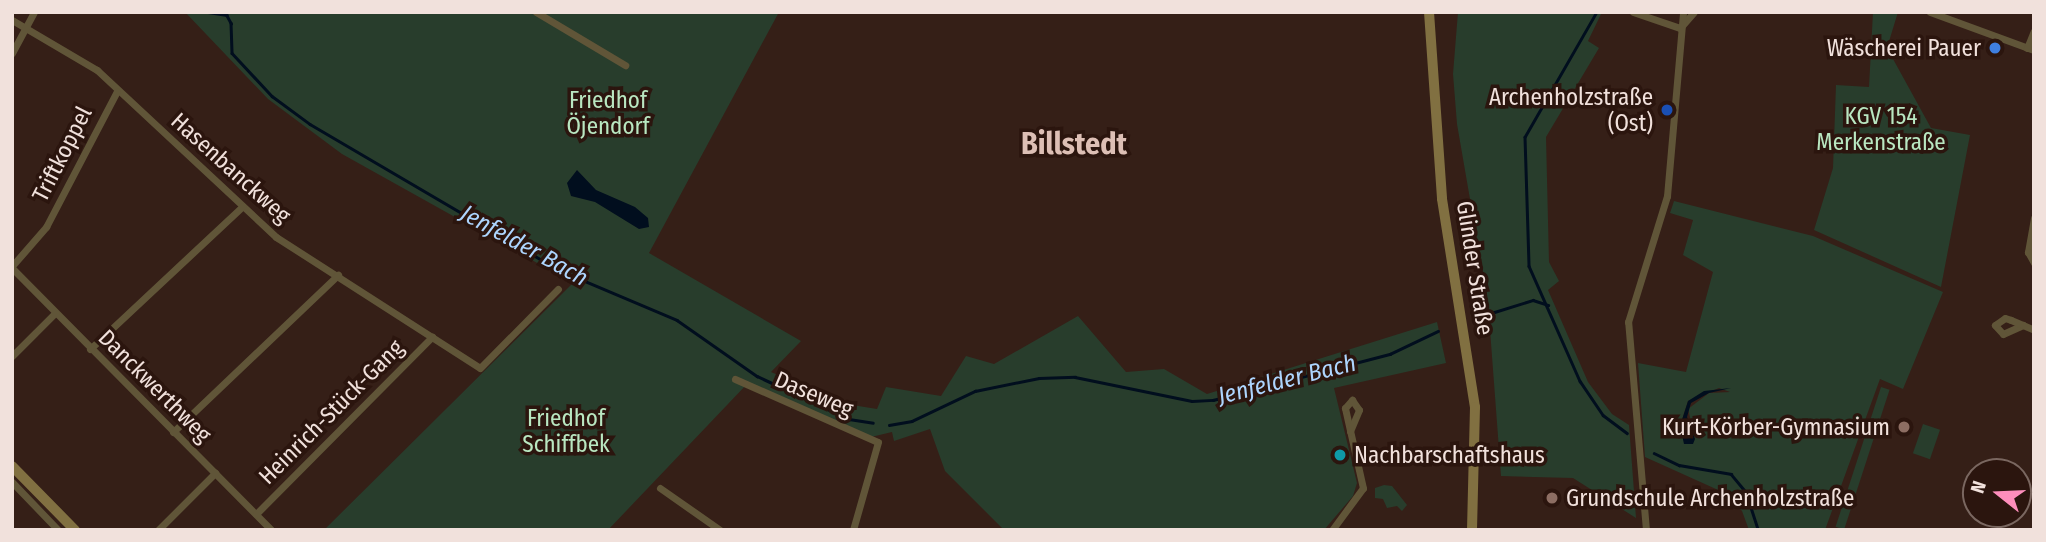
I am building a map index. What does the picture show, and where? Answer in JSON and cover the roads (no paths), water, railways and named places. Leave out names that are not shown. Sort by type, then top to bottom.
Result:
[{"type":"main road","name":"Glinder Straße","points":[[1429,12],[1442,199],[1475,407],[1472,530]]},
{"type":"main road","points":[[12,466],[75,530]]},
{"type":"street","points":[[12,54],[34,12]]},
{"type":"street","points":[[536,12],[625,65]]},
{"type":"street","points":[[1633,12],[1680,27]]},
{"type":"street","points":[[1646,530],[1628,322],[1667,196],[1683,12]]},
{"type":"street","points":[[1680,27],[1694,12]]},
{"type":"street","points":[[1930,12],[2030,49],[2034,31]]},
{"type":"street","name":"Hasenbanckweg","points":[[12,20],[78,56],[276,237],[480,368],[558,289]]},
{"type":"street","name":"Triftkoppel","points":[[12,267],[46,227],[117,91]]},
{"type":"street","points":[[90,349],[243,206]]},
{"type":"street","points":[[2034,218],[2028,252],[2034,263]]},
{"type":"street","name":"Danckwerthweg","points":[[12,267],[271,530]]},
{"type":"street","points":[[173,432],[338,275]]},
{"type":"street","points":[[12,356],[55,313]]},
{"type":"street","points":[[2023,325],[2034,330]]},
{"type":"street","name":"Heinrich-Stück-Gang","points":[[256,514],[432,337]]},
{"type":"street","name":"Daseweg","points":[[735,379],[878,442],[852,530]]},
{"type":"street","points":[[1332,530],[1363,488],[1350,431]]},
{"type":"street","points":[[158,530],[215,473]]},
{"type":"street","points":[[12,482],[58,530]]},
{"type":"street","points":[[660,488],[710,527],[720,530]]},
{"type":"street","points":[[12,495],[19,489]]},
{"type":"water","points":[[577,170],[596,190],[635,207],[648,218],[649,227],[639,229],[595,202],[571,196],[567,183]]},
{"type":"water","points":[[1731,388],[1709,393],[1691,403],[1687,417],[1695,439],[1693,444],[1684,444],[1680,426],[1688,401],[1704,391]]},
{"type":"waterway","points":[[208,12],[227,15]]},
{"type":"waterway","name":"Jenfelder Bach","points":[[225,12],[231,23],[232,53],[272,96],[310,124],[561,271],[677,320],[757,376],[849,419],[873,423]]},
{"type":"waterway","points":[[1597,12],[1525,137],[1529,266],[1580,381],[1603,415],[1627,433]]},
{"type":"waterway","name":"Jenfelder Bach","points":[[1488,314],[1533,300],[1548,305]]},
{"type":"waterway","name":"Jenfelder Bach","points":[[889,425],[912,421],[975,391],[1039,378],[1075,377],[1192,401],[1213,400],[1390,354],[1438,331]]},
{"type":"waterway","points":[[1654,453],[1679,465],[1731,474],[1746,492],[1758,530]]},
{"type":"place","name":"Wäscherei Pauer","points":[[1995,48]]},
{"type":"place","name":"Archenholzstraße (Ost)","points":[[1667,110]]},
{"type":"place","name":"Kurt-Körber-Gymnasium","points":[[1904,427]]},
{"type":"place","name":"Nachbarschaftshaus","points":[[1340,455]]},
{"type":"place","name":"Grundschule Archenholzstraße","points":[[1552,498]]},
{"type":"district","name":"Billstedt","points":[[1074,144]]},
{"type":"park label","name":"Friedhof Öjendorf","points":[[608,113]]},
{"type":"park label","name":"KGV 154 Merkenstraße","points":[[1881,129]]},
{"type":"park label","name":"Friedhof Schiffbek","points":[[566,431]]}]
